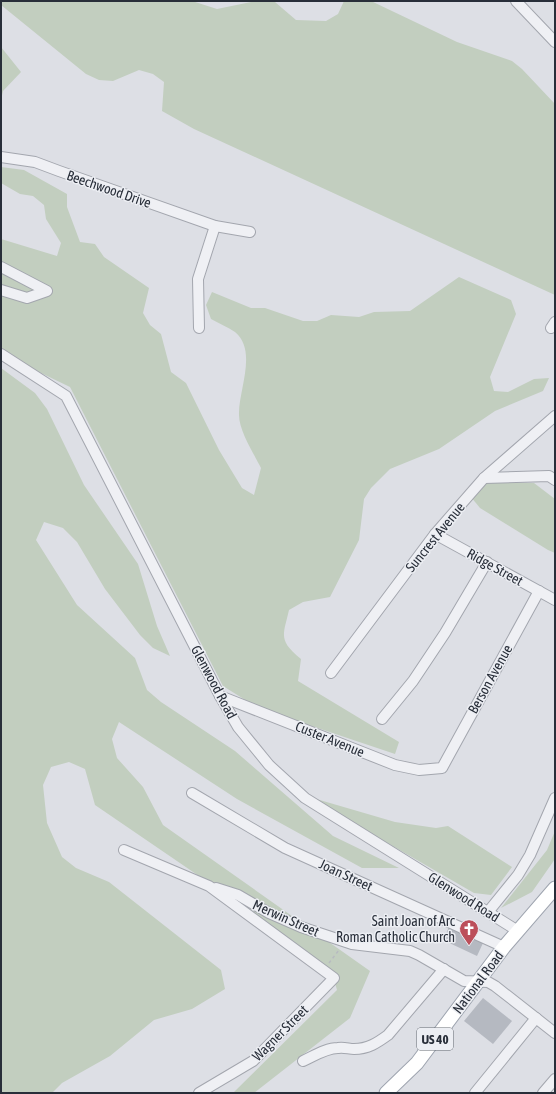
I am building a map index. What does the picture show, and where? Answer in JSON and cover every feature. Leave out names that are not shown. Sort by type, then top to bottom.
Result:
[{"type":"main road","name":"National Road","points":[[386,1093],[417,1063],[504,947],[555,888]]},
{"type":"street","points":[[516,1],[555,42]]},
{"type":"street","name":"Beechwood Drive","points":[[1,157],[36,162],[59,172],[215,226],[250,232]]},
{"type":"street","points":[[199,328],[198,279],[215,226]]},
{"type":"street","points":[[1,266],[47,291],[27,298],[1,290]]},
{"type":"street","name":"Glenwood Road","points":[[1,354],[66,396],[220,696],[238,727],[269,765],[305,798],[518,931]]},
{"type":"street","name":"Suncrest Avenue","points":[[332,673],[435,534],[484,478],[555,416]]},
{"type":"street","points":[[484,478],[549,476],[555,480]]},
{"type":"street","name":"Ridge Street","points":[[435,534],[555,600]]},
{"type":"street","points":[[382,719],[413,681],[445,633],[487,562]]},
{"type":"street","name":"Berson Avenue","points":[[442,768],[539,591]]},
{"type":"street","name":"Custer Avenue","points":[[220,696],[395,765],[419,770],[442,768]]},
{"type":"street","name":"Joan Street","points":[[192,793],[286,848],[504,947]]},
{"type":"street","points":[[488,912],[518,875],[530,855],[555,798]]},
{"type":"street","name":"Merwin Street","points":[[124,850],[209,886],[238,895],[269,913],[301,927],[352,944],[410,951],[464,981],[488,982],[496,986],[555,1033]]},
{"type":"street","name":"Merwin Street","points":[[209,886],[334,978]]},
{"type":"street","points":[[303,1061],[330,1049],[366,1048],[378,1042],[388,1035],[444,969]]},
{"type":"street","name":"Wagner Street","points":[[199,1093],[253,1062],[334,978]]},
{"type":"street","points":[[475,1093],[536,1018]]},
{"type":"street","points":[[543,1093],[555,1079]]},
{"type":"path","points":[[323,970],[346,942]]},
{"type":"green space","points":[[1,1],[192,1],[217,9],[256,1],[267,1],[275,2],[296,20],[326,21],[338,14],[344,1],[371,1],[457,42],[512,61],[522,69],[555,104],[555,295],[194,129],[162,111],[164,82],[153,74],[139,70],[113,81],[99,80],[86,74],[1,5]]},
{"type":"green space","points":[[1,47],[21,72],[3,91],[1,100]]},
{"type":"green space","points":[[1,167],[24,170],[67,194],[67,207],[80,242],[95,244],[104,257],[149,288],[143,313],[150,325],[161,334],[171,372],[186,383],[219,450],[242,488],[254,495],[261,468],[241,428],[239,415],[239,405],[245,372],[245,350],[242,340],[235,332],[211,319],[206,305],[212,292],[251,308],[265,308],[303,321],[317,321],[331,315],[359,317],[374,312],[410,311],[459,277],[511,300],[516,314],[490,377],[494,391],[508,392],[534,379],[549,378],[543,391],[495,411],[439,449],[390,469],[371,488],[364,499],[359,540],[330,597],[303,602],[289,610],[284,637],[289,647],[301,659],[298,681],[399,742],[395,754],[258,708],[223,686],[70,387],[16,361],[1,349],[1,239],[57,256],[61,243],[46,219],[44,205],[33,196],[20,194],[1,183]]},
{"type":"green space","points":[[1,368],[35,393],[47,409],[84,485],[138,564],[157,626],[170,656],[153,648],[140,635],[105,589],[77,542],[63,528],[44,522],[36,540],[77,605],[135,658],[147,690],[161,702],[235,751],[333,836],[399,868],[362,868],[237,799],[119,722],[112,739],[117,758],[143,787],[163,825],[370,971],[350,1018],[254,1093],[233,1093],[337,990],[332,972],[259,917],[95,805],[85,769],[69,762],[51,767],[43,785],[47,823],[62,857],[76,868],[109,882],[221,970],[225,989],[192,1009],[154,1020],[110,1056],[62,1083],[52,1093],[1,1093]]},
{"type":"green space","points":[[491,482],[534,483],[555,499],[555,553],[480,508],[471,497],[480,487]]},
{"type":"green space","points":[[306,796],[395,822],[436,828],[448,826],[512,867],[491,895],[474,893]]},
{"type":"green space","points":[[555,831],[555,859],[532,892],[501,908],[547,850]]},
{"type":"building","points":[[449,927],[483,943],[477,956],[443,940]]},
{"type":"building","points":[[483,998],[512,1021],[493,1044],[464,1021]]},
{"type":"place","name":"Saint Joan of Arc Roman Catholic Church","points":[[469,946]]}]
